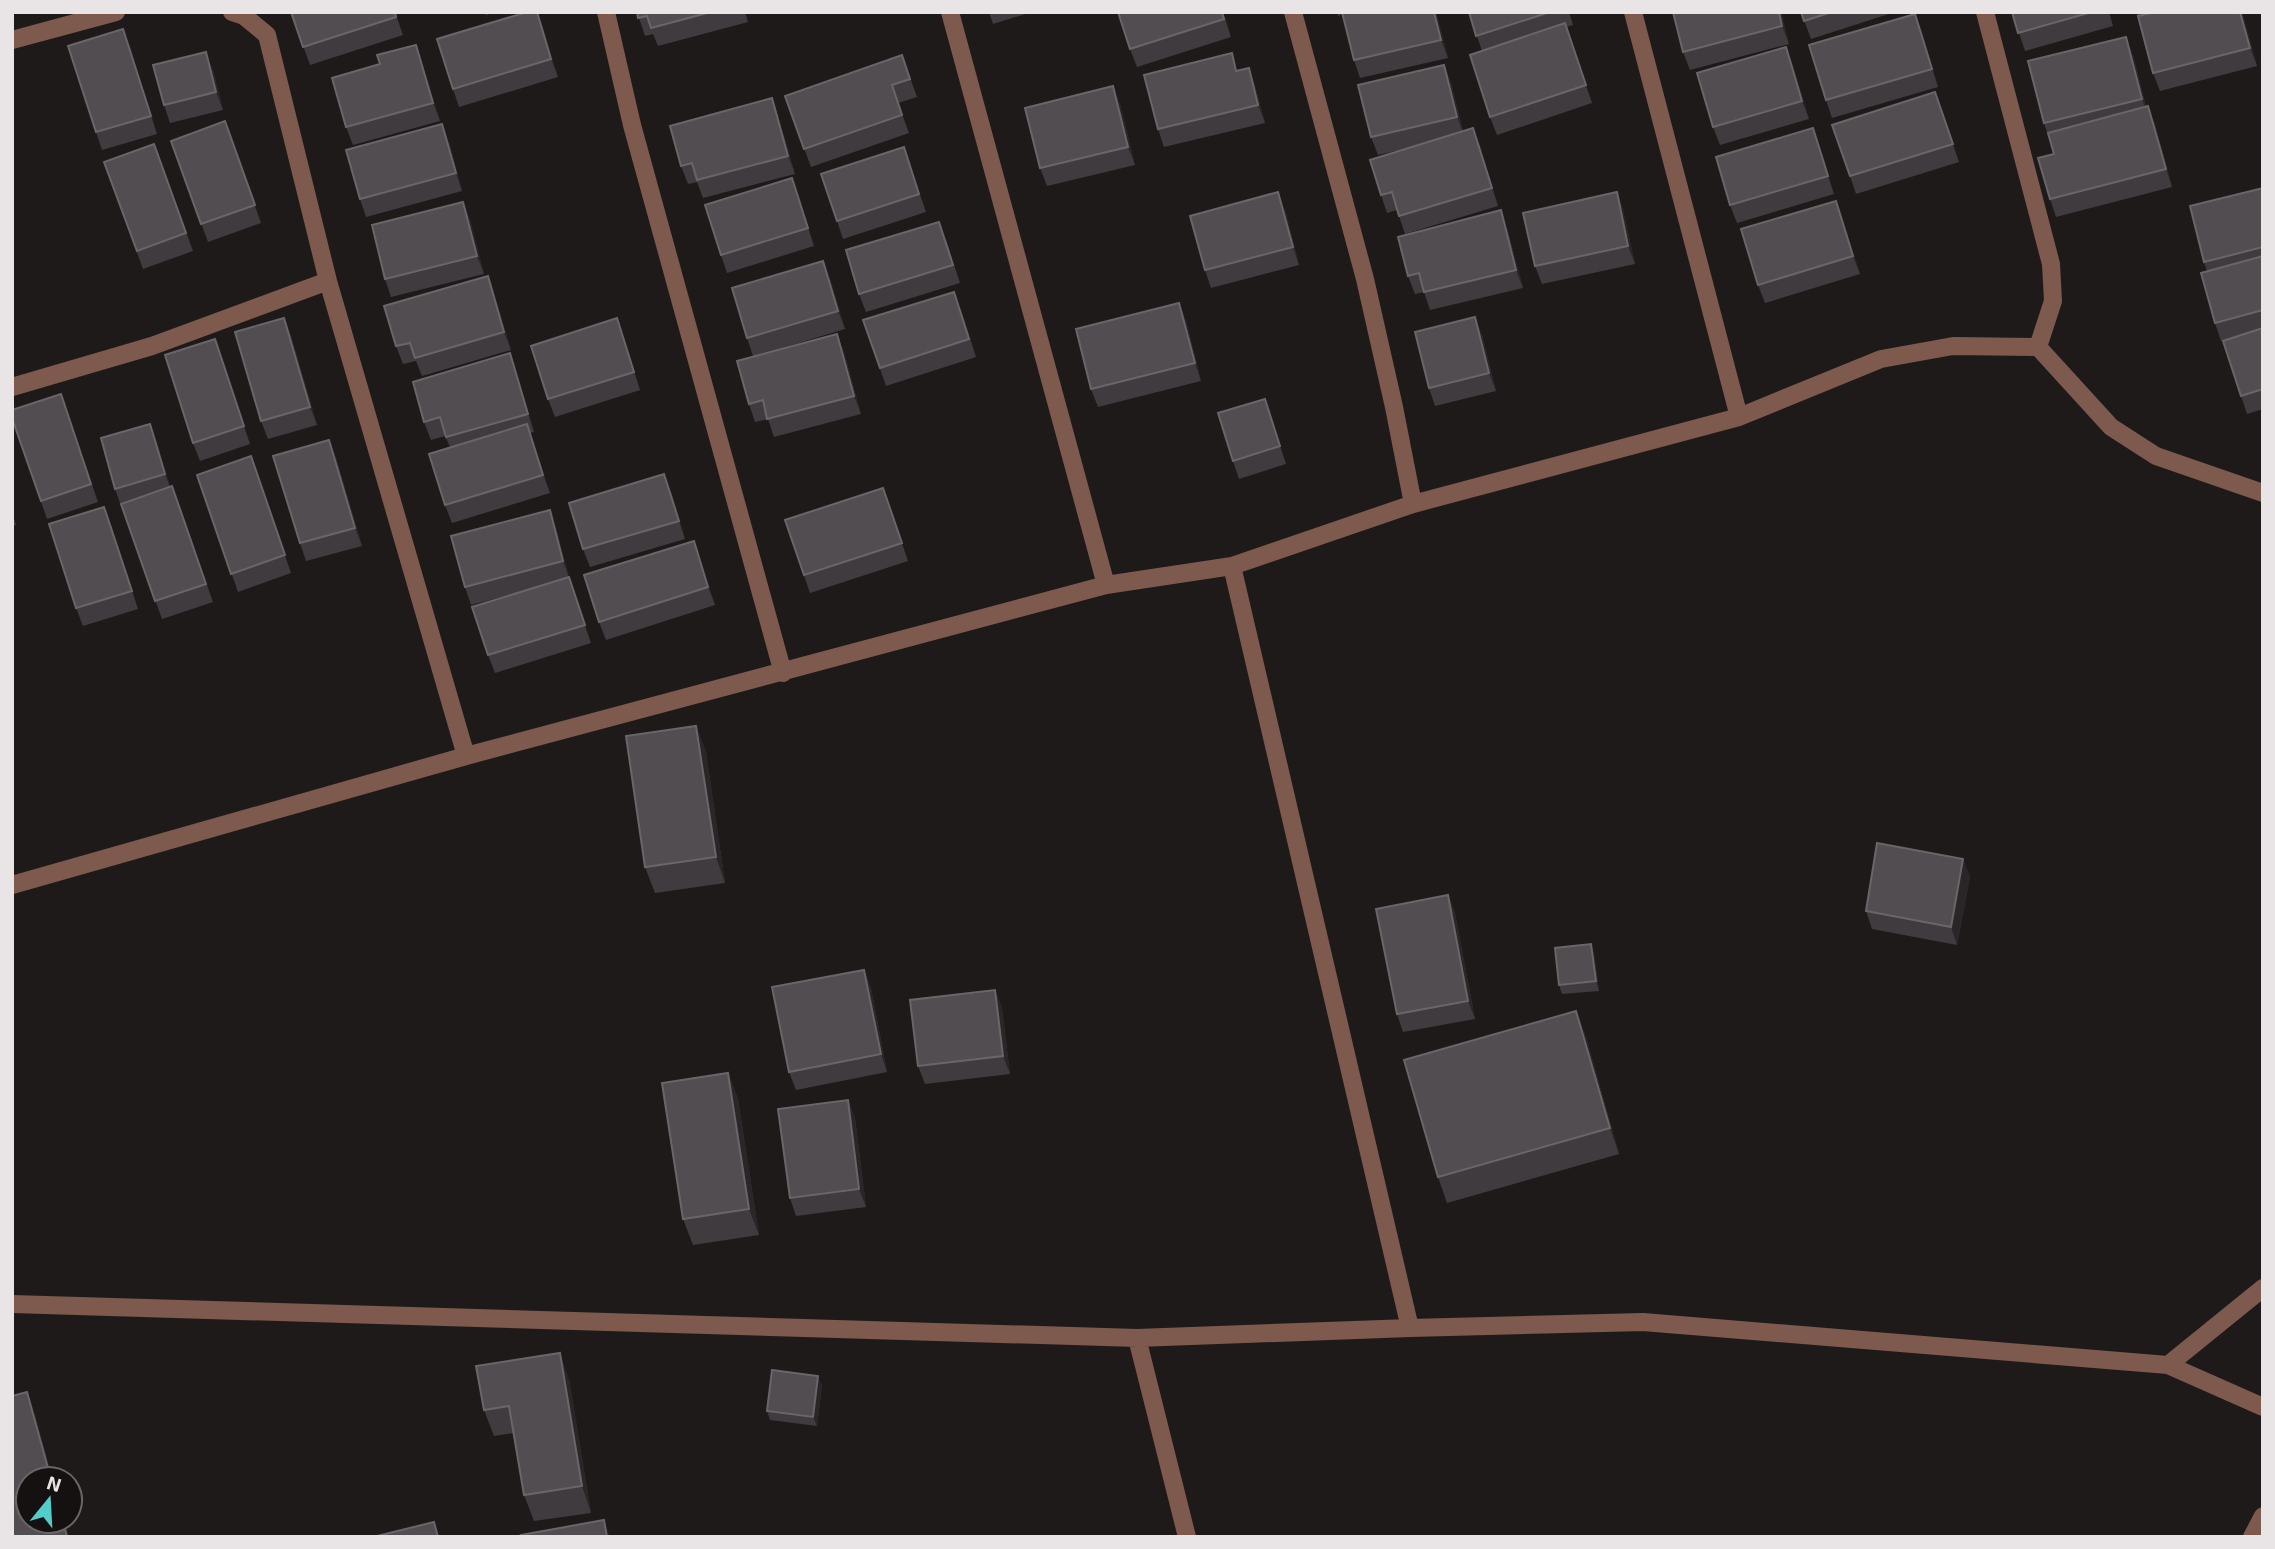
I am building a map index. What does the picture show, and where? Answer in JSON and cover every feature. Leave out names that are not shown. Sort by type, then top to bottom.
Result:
[{"type":"street","points":[[12,40],[116,12]]},
{"type":"street","points":[[232,12],[244,16],[267,35],[328,281],[466,756]]},
{"type":"street","points":[[606,12],[632,125],[783,673]]},
{"type":"street","points":[[950,12],[1106,585]]},
{"type":"street","points":[[1293,12],[1365,279],[1413,504]]},
{"type":"street","points":[[1633,12],[1739,417]]},
{"type":"street","points":[[1985,12],[2051,264],[2053,301],[2038,347]]},
{"type":"street","points":[[12,387],[152,346],[328,281]]},
{"type":"street","points":[[12,885],[466,756],[1106,585],[1232,566],[1413,504],[1739,417],[1881,359],[1953,346],[2038,347],[2111,428],[2155,456],[2263,493]]},
{"type":"street","points":[[1232,566],[1410,1328]]},
{"type":"street","points":[[2168,1365],[2263,1288]]},
{"type":"street","points":[[12,1304],[1137,1338],[1643,1322],[2168,1365],[2263,1407]]},
{"type":"street","points":[[1137,1338],[1187,1537]]},
{"type":"street","points":[[2252,1537],[2263,1516]]},
{"type":"building","points":[[291,12],[395,12],[396,17],[303,47]]},
{"type":"building","points":[[527,12],[537,12],[551,59],[453,89],[437,39]]},
{"type":"building","points":[[637,12],[711,12],[651,28],[647,16],[638,18]]},
{"type":"building","points":[[1118,12],[1222,12],[1224,19],[1130,49]]},
{"type":"building","points":[[1342,12],[1434,12],[1441,40],[1354,60]]},
{"type":"building","points":[[1469,12],[1550,12],[1476,36]]},
{"type":"building","points":[[1673,12],[1779,12],[1782,26],[1683,52]]},
{"type":"building","points":[[1801,12],[1832,12],[1804,21]]},
{"type":"building","points":[[2012,12],[2092,12],[2018,33]]},
{"type":"building","points":[[2155,12],[2240,12],[2250,48],[2153,73],[2138,16]]},
{"type":"building","points":[[1915,14],[1932,69],[1826,100],[1809,45]]},
{"type":"building","points":[[1565,23],[1586,85],[1490,117],[1470,55]]},
{"type":"building","points":[[123,29],[151,116],[96,132],[68,46]]},
{"type":"building","points":[[2126,37],[2142,99],[2044,123],[2028,61]]},
{"type":"building","points":[[416,45],[433,103],[346,127],[332,78],[380,64],[377,55]]},
{"type":"building","points":[[1786,47],[1802,101],[1713,127],[1697,73]]},
{"type":"building","points":[[206,52],[216,92],[164,105],[153,65]]},
{"type":"building","points":[[1232,53],[1236,71],[1249,68],[1258,105],[1158,129],[1144,75]]},
{"type":"building","points":[[902,55],[910,79],[892,85],[902,115],[804,149],[785,96]]},
{"type":"building","points":[[1444,65],[1457,117],[1371,137],[1358,85]]},
{"type":"building","points":[[1113,86],[1128,147],[1040,168],[1025,108]]},
{"type":"building","points":[[1935,92],[1953,144],[1850,176],[1832,125]]},
{"type":"building","points":[[772,98],[788,156],[697,180],[692,163],[681,166],[670,126]]},
{"type":"building","points":[[2148,106],[2166,169],[2050,199],[2038,158],[2054,154],[2048,133]]},
{"type":"building","points":[[225,121],[255,205],[201,224],[171,141]]},
{"type":"building","points":[[442,124],[456,173],[360,199],[346,150]]},
{"type":"building","points":[[1473,128],[1492,188],[1399,216],[1392,192],[1381,195],[1370,160]]},
{"type":"building","points":[[1813,128],[1828,176],[1730,205],[1716,157]]},
{"type":"building","points":[[154,144],[186,233],[137,251],[104,162]]},
{"type":"building","points":[[904,147],[919,194],[837,221],[821,174]]},
{"type":"building","points":[[792,178],[808,228],[721,255],[705,205]]},
{"type":"building","points":[[2263,188],[2263,247],[2204,262],[2190,206]]},
{"type":"building","points":[[1278,192],[1293,247],[1205,270],[1190,216]]},
{"type":"building","points":[[1617,192],[1628,246],[1535,266],[1523,213]]},
{"type":"building","points":[[1836,201],[1853,256],[1758,285],[1741,229]]},
{"type":"building","points":[[463,202],[477,256],[385,279],[372,225]]},
{"type":"building","points":[[1501,210],[1516,270],[1424,292],[1419,273],[1408,276],[1398,237]]},
{"type":"building","points":[[939,222],[953,265],[859,294],[846,250]]},
{"type":"building","points":[[2263,256],[2263,310],[2215,323],[2201,273]]},
{"type":"building","points":[[823,261],[838,311],[747,338],[732,288]]},
{"type":"building","points":[[488,276],[504,332],[415,358],[410,343],[396,346],[384,306]]},
{"type":"building","points":[[954,292],[969,339],[880,368],[863,320]]},
{"type":"building","points":[[1179,303],[1195,363],[1091,389],[1076,329]]},
{"type":"building","points":[[1475,317],[1489,373],[1429,388],[1415,332]]},
{"type":"building","points":[[284,318],[310,407],[261,421],[235,332]]},
{"type":"building","points":[[617,318],[634,372],[548,399],[531,346]]},
{"type":"building","points":[[2263,328],[2263,389],[2241,396],[2223,341]]},
{"type":"building","points":[[837,334],[854,396],[767,419],[763,400],[749,404],[737,361]]},
{"type":"building","points":[[215,339],[244,426],[193,443],[165,355]]},
{"type":"building","points":[[510,353],[528,414],[446,437],[440,417],[424,422],[413,382]]},
{"type":"building","points":[[61,394],[91,484],[41,501],[12,418],[12,410]]},
{"type":"building","points":[[1265,399],[1280,446],[1233,461],[1218,413]]},
{"type":"building","points":[[150,424],[165,474],[115,489],[101,438]]},
{"type":"building","points":[[527,424],[543,475],[445,505],[429,454]]},
{"type":"building","points":[[329,440],[355,528],[300,543],[273,456]]},
{"type":"building","points":[[251,456],[285,555],[231,574],[197,475]]},
{"type":"building","points":[[664,474],[679,521],[583,549],[569,503]]},
{"type":"building","points":[[172,486],[206,584],[155,601],[121,504]]},
{"type":"building","points":[[883,488],[902,543],[804,575],[785,520]]},
{"type":"building","points":[[104,507],[132,591],[76,608],[49,524]]},
{"type":"building","points":[[550,510],[563,561],[465,587],[451,536]]},
{"type":"building","points":[[694,541],[708,587],[599,622],[584,575]]},
{"type":"building","points":[[569,577],[585,625],[488,655],[472,607]]},
{"type":"building","points":[[696,726],[716,857],[645,867],[626,736]]},
{"type":"building","points":[[1877,843],[1963,859],[1951,927],[1866,911]]},
{"type":"building","points":[[1448,895],[1468,1001],[1397,1014],[1376,909]]},
{"type":"building","points":[[1591,944],[1596,981],[1559,985],[1555,948]]},
{"type":"building","points":[[864,970],[881,1054],[789,1072],[772,987]]},
{"type":"building","points":[[995,990],[1003,1056],[918,1066],[910,1000]]},
{"type":"building","points":[[1576,1011],[1610,1128],[1438,1177],[1404,1060]]},
{"type":"building","points":[[728,1073],[749,1209],[683,1219],[662,1083]]},
{"type":"building","points":[[848,1100],[859,1189],[790,1198],[778,1109]]},
{"type":"building","points":[[560,1353],[582,1486],[524,1495],[509,1406],[484,1410],[476,1366]]},
{"type":"building","points":[[772,1370],[818,1376],[813,1417],[767,1411]]},
{"type":"building","points":[[27,1392],[47,1465],[14,1465],[14,1535],[67,1537],[12,1537],[12,1396]]},
{"type":"building","points":[[604,1520],[607,1537],[521,1535]]},
{"type":"building","points":[[434,1522],[438,1537],[373,1537]]}]
